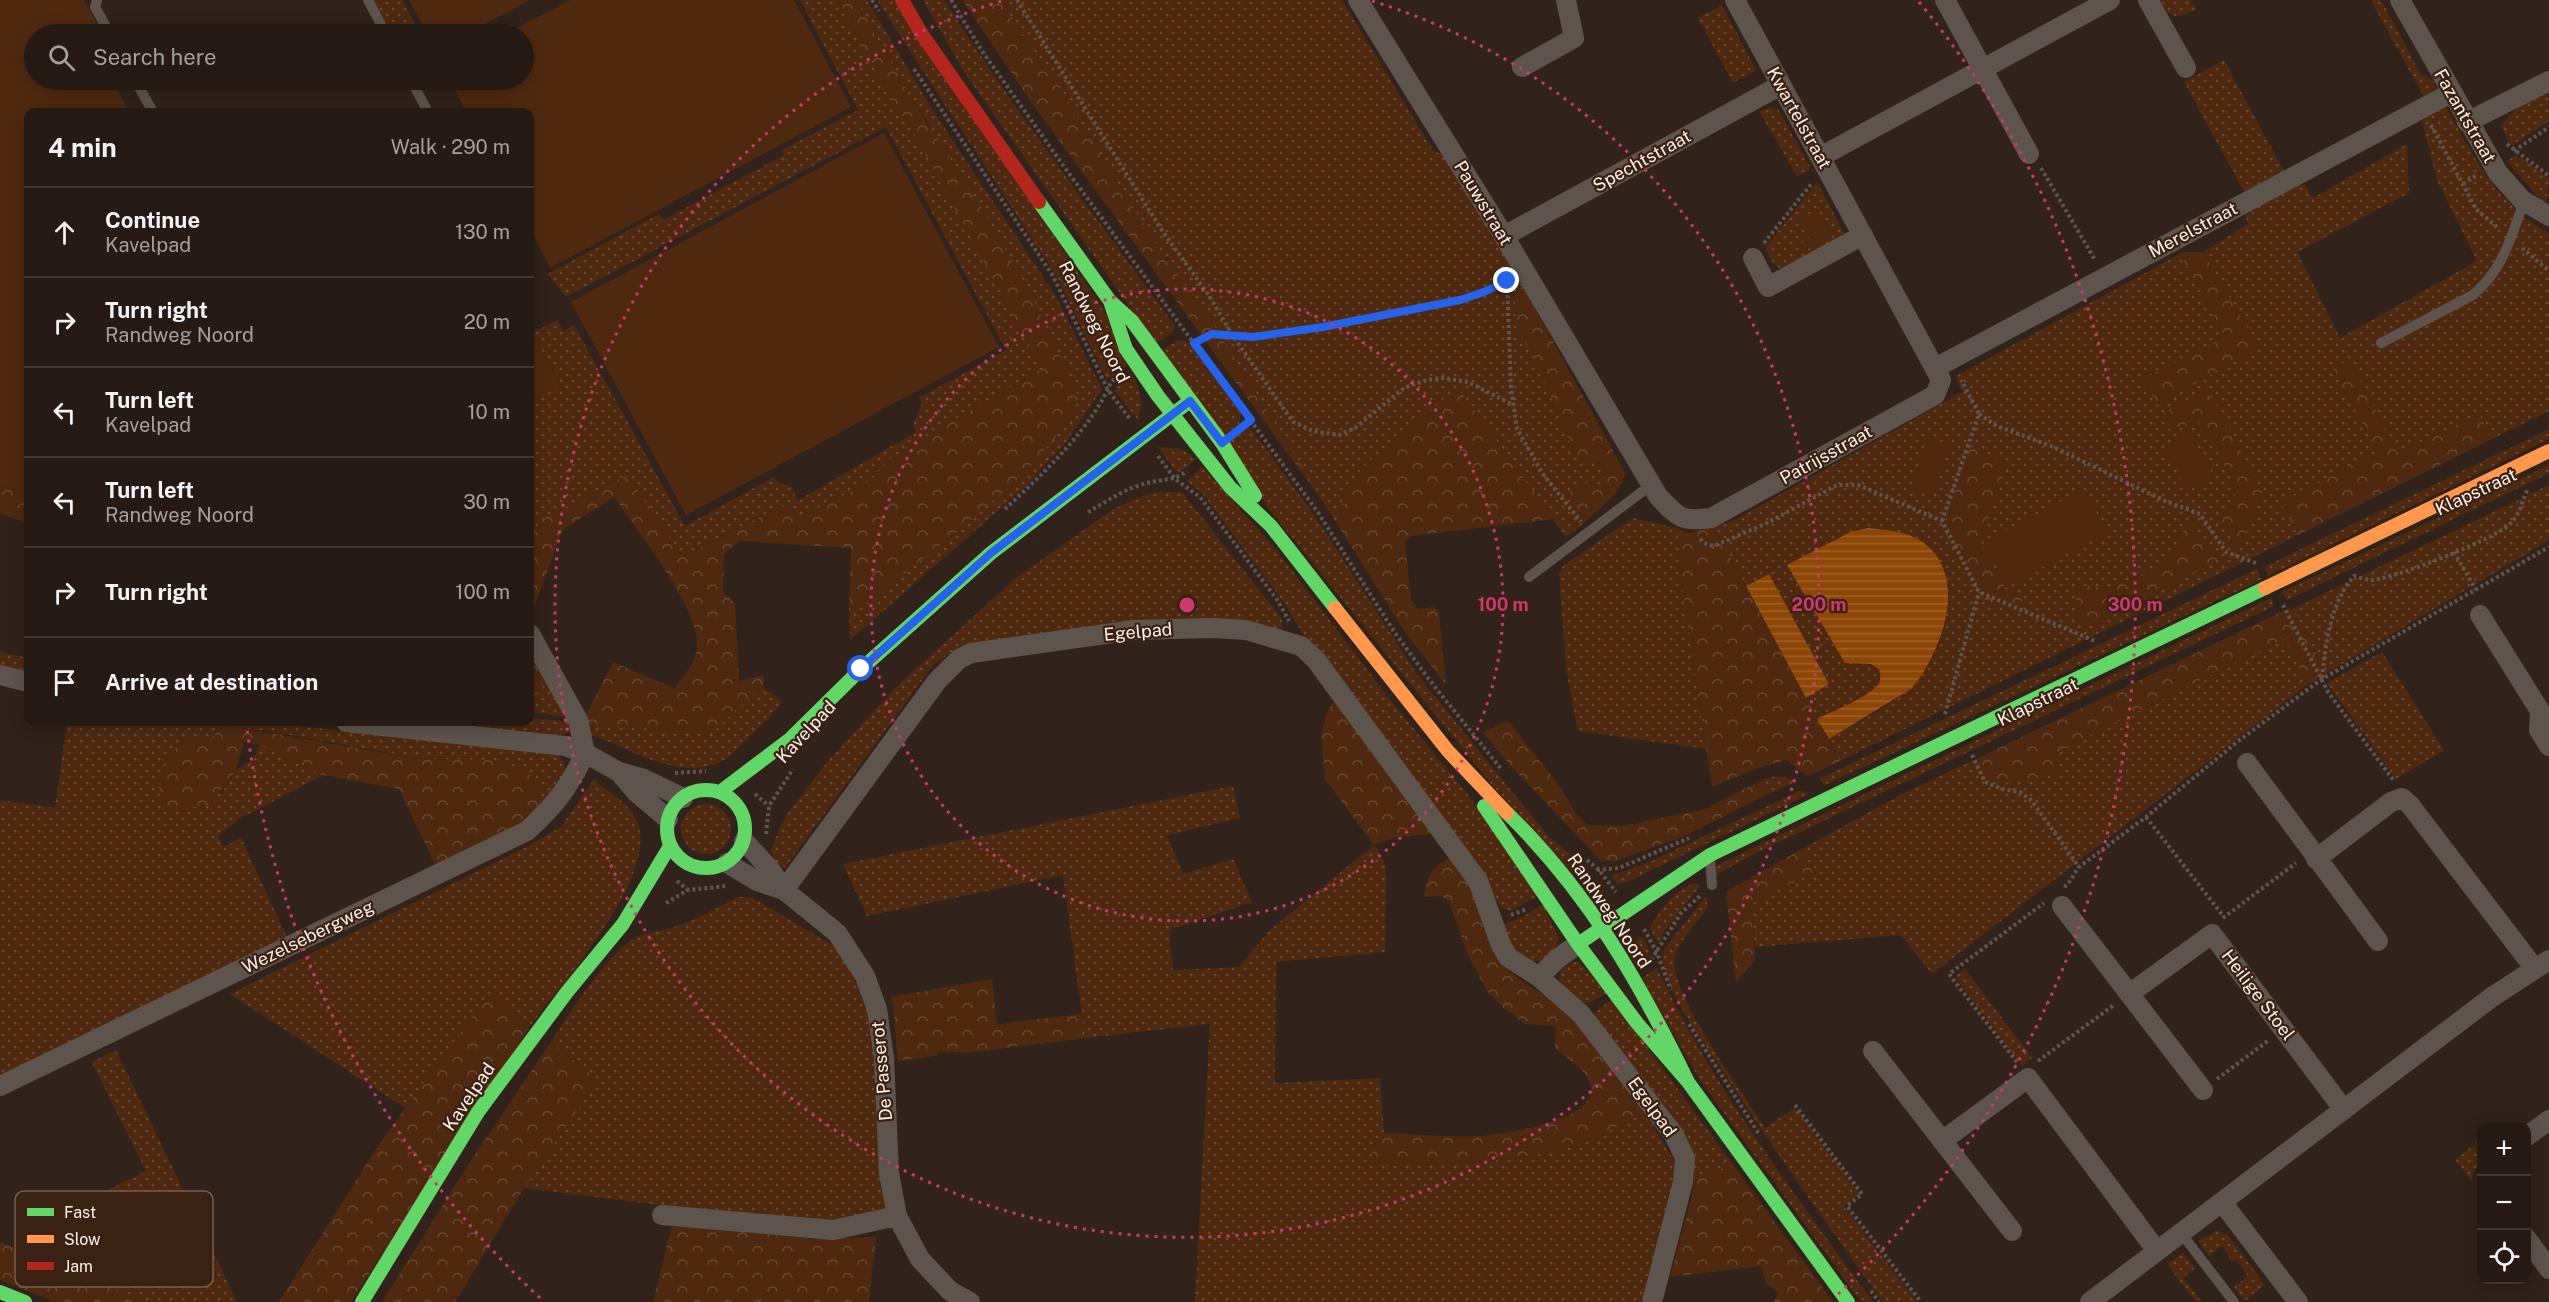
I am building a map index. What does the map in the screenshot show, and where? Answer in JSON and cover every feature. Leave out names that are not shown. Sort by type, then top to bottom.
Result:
[{"type":"main road","name":"Randweg Noord","points":[[902,0],[921,33],[1110,301],[1132,321],[1222,443],[1249,484],[1273,529]]},
{"type":"main road","name":"Randweg Noord","points":[[916,0],[965,93]]},
{"type":"main road","name":"Randweg Noord","points":[[1110,301],[1126,349],[1171,415],[1204,458],[1237,495],[1273,529],[1332,602],[1386,676],[1450,753],[1570,880],[1603,927],[1633,976],[1688,1082]]},
{"type":"main road","name":"Kavelpad","points":[[720,792],[790,739],[876,655],[991,553],[1190,401]]},
{"type":"main road","name":"Klapstraat","points":[[1578,944],[1710,855],[2549,451]]},
{"type":"main road","name":"Kavelpad","points":[[767,776],[790,739]]},
{"type":"main road","name":"Randweg Noord","points":[[1450,753],[1513,851],[1578,944],[1637,1023],[1688,1082],[1848,1302]]},
{"type":"main road","points":[[707,790],[720,792],[745,807],[744,841],[740,850],[726,863],[709,869],[687,869],[670,846],[667,832],[671,811],[683,798],[694,792],[707,790]]},
{"type":"main road","name":"Kavelpad","points":[[362,1302],[478,1112],[567,992],[623,924],[670,846]]},
{"type":"main road","name":"Kavelpad","points":[[623,924],[656,897]]},
{"type":"main road","points":[[0,1292],[25,1302]]},
{"type":"street","name":"Pauwstraat","points":[[1358,0],[1504,236],[1651,485],[1672,512],[1689,521]]},
{"type":"street","points":[[1522,67],[1574,38],[1566,0]]},
{"type":"street","name":"Kwartelstraat","points":[[1735,0],[1863,235],[1942,364]]},
{"type":"street","points":[[1945,0],[2030,154]]},
{"type":"street","points":[[1822,161],[2110,0]]},
{"type":"street","points":[[2148,0],[2186,68]]},
{"type":"street","name":"Fazantstraat","points":[[2400,0],[2467,122],[2498,173],[2524,202],[2549,216]]},
{"type":"street","points":[[2467,122],[2549,81]]},
{"type":"street","name":"Spechtstraat","points":[[1504,236],[1781,85]]},
{"type":"street","name":"Merelstraat","points":[[1942,364],[2451,93]]},
{"type":"street","points":[[1753,258],[1768,287],[1863,235]]},
{"type":"street","name":"Patrijsstraat","points":[[1689,521],[1711,518],[1935,395],[1941,380],[1942,364]]},
{"type":"street","points":[[2480,615],[2545,708],[2539,730],[2549,746]]},
{"type":"street","name":"Egelpad","points":[[784,890],[937,681],[959,659],[985,650],[1145,629],[1246,630],[1301,646],[1316,660],[1478,881],[1501,945],[1508,957],[1539,977],[1581,1014],[1674,1135],[1685,1158],[1683,1182],[1652,1302]]},
{"type":"street","points":[[534,641],[578,720],[585,753]]},
{"type":"street","points":[[0,675],[24,681]]},
{"type":"street","points":[[385,726],[543,742],[585,753],[618,772],[644,779],[683,798]]},
{"type":"street","name":"Wezelsebergweg","points":[[0,1086],[527,831],[552,808],[570,783],[585,753]]},
{"type":"street","points":[[2247,763],[2378,941]]},
{"type":"street","points":[[618,772],[636,792],[668,819]]},
{"type":"street","points":[[2090,1302],[2492,997],[2542,964],[2410,804],[2402,798],[2391,802],[2314,856]]},
{"type":"street","name":"De Passerot","points":[[744,841],[769,868],[784,890],[837,933],[865,976],[877,1009],[884,1058],[889,1173],[897,1216],[920,1259],[950,1291],[970,1302]]},
{"type":"street","name":"De Passerot","points":[[726,863],[757,881],[784,890]]},
{"type":"street","points":[[2055,900],[2203,1090]]},
{"type":"street","name":"Heilige Stoel","points":[[2129,994],[2212,934],[2344,1110]]},
{"type":"street","points":[[1539,977],[1557,958],[1578,944]]},
{"type":"street","points":[[1873,1052],[2012,1231]]},
{"type":"street","points":[[1942,1141],[2026,1075],[2157,1251]]},
{"type":"street","points":[[2531,1133],[2549,1120]]},
{"type":"street","points":[[2222,1202],[2298,1302]]},
{"type":"street","points":[[662,1215],[833,1230],[897,1216]]},
{"type":"street","points":[[2531,1246],[2549,1269]]},
{"type":"lane","points":[[97,0],[95,6],[105,24]]},
{"type":"lane","points":[[368,0],[381,24]]},
{"type":"lane","points":[[141,90],[151,108]]},
{"type":"lane","points":[[416,90],[426,108]]},
{"type":"lane","points":[[2381,343],[2473,295],[2502,261],[2524,202]]},
{"type":"lane","points":[[1529,578],[1651,485]]},
{"type":"lane","points":[[1710,855],[1712,885]]},
{"type":"lane","points":[[2181,1233],[2234,1302]]},
{"type":"path","points":[[872,0],[884,19]]},
{"type":"path","points":[[951,0],[1003,80],[1251,420],[1222,443]]},
{"type":"path","points":[[1017,0],[1163,232],[1208,294],[1233,336],[1293,422],[1313,431],[1339,435],[1355,428],[1404,388],[1426,380],[1444,378],[1468,382],[1513,405]]},
{"type":"path","name":"Randweg Noord","points":[[911,66],[1053,276],[1108,390],[1175,479],[1200,497],[1278,601],[1301,646]]},
{"type":"path","points":[[2423,106],[2433,130],[2476,209],[2549,271]]},
{"type":"path","points":[[2030,154],[2047,176],[2105,277]]},
{"type":"path","points":[[1753,258],[1822,161]]},
{"type":"path","points":[[1194,343],[1212,334],[1253,337],[1323,327],[1460,300],[1507,281],[1523,268]]},
{"type":"path","points":[[1507,281],[1513,405],[1518,429],[1559,497],[1589,532]]},
{"type":"path","points":[[1942,364],[1979,414],[1997,426],[2051,446],[2200,514],[2226,552],[2258,564],[2328,692],[2399,787],[2402,798]]},
{"type":"path","points":[[1942,521],[1979,414]]},
{"type":"path","points":[[1084,514],[1122,492],[1148,483],[1175,479],[1204,458]]},
{"type":"path","points":[[1689,521],[1704,543],[1714,546],[1767,522],[1837,485],[1858,485],[1942,521],[1979,592],[2096,642]]},
{"type":"path","name":"Klapstraat","points":[[2454,552],[2508,526],[2518,514],[2528,488],[2519,492]]},
{"type":"path","points":[[2129,994],[2026,1075],[1949,974],[2055,900],[2072,882],[2074,872],[2079,867],[2146,817],[2237,742],[2322,679],[2549,547]]},
{"type":"path","points":[[2322,679],[2328,632],[2354,576],[2372,580],[2454,552],[2476,590],[2480,615]]},
{"type":"path","points":[[2345,576],[2356,571]]},
{"type":"path","points":[[1945,714],[1979,592]]},
{"type":"path","points":[[2273,610],[2294,601]]},
{"type":"path","points":[[1961,759],[1982,749]]},
{"type":"path","points":[[1971,754],[1985,782],[2002,789],[2020,792],[2032,801],[2079,867]]},
{"type":"path","name":"Kavelpad","points":[[769,806],[796,766]]},
{"type":"path","points":[[2146,817],[2224,917]]},
{"type":"path","points":[[2212,934],[2224,917],[2314,856]]},
{"type":"path","points":[[1633,976],[1657,953],[1682,913],[1712,885]]},
{"type":"path","points":[[2203,1090],[2284,1029]]},
{"type":"path","points":[[1795,1105],[1862,1194],[1846,1206],[1921,1302]]},
{"type":"green space","points":[[0,0],[84,0],[97,24],[24,24],[24,90],[118,90],[127,108],[24,108],[24,490],[0,486]]},
{"type":"green space","points":[[374,0],[402,0],[415,24],[387,24]]},
{"type":"green space","points":[[409,0],[530,0],[485,24],[422,24]]},
{"type":"green space","points":[[570,0],[794,0],[851,107],[550,268],[534,237],[534,108],[465,108],[455,90],[534,90],[534,24],[524,24]]},
{"type":"green space","points":[[800,0],[837,0],[892,101],[908,122],[1043,369],[889,460],[869,482],[801,517],[781,506],[682,556],[626,475],[544,518],[534,531],[534,399],[561,384],[534,337],[534,332],[557,320],[563,331],[574,325],[685,526],[774,477],[777,482],[793,488],[797,501],[916,432],[913,425],[922,404],[919,398],[1006,350],[886,127],[566,297],[548,274],[659,214],[663,220],[784,155],[782,150],[858,110]]},
{"type":"green space","points":[[837,0],[856,0],[908,93],[981,207],[1029,290],[1079,397],[1071,419],[1026,472],[962,528],[864,605],[849,608],[851,548],[739,541],[724,554],[723,592],[735,604],[739,681],[763,675],[764,688],[756,691],[716,729],[706,732],[672,733],[633,726],[589,724],[585,717],[613,662],[674,688],[693,662],[697,644],[695,628],[677,590],[614,497],[562,530],[534,608],[534,531],[544,518],[627,475],[683,556],[782,506],[801,517],[869,482],[889,460],[1042,369],[908,122],[892,101]]},
{"type":"green space","points":[[856,0],[867,0],[932,109],[1055,295],[1102,389],[1066,442],[1025,487],[850,640],[849,608],[864,605],[962,528],[1071,419],[928,122],[908,93]]},
{"type":"green space","points":[[877,0],[894,0],[1105,312],[1127,365],[1110,378],[1106,378],[1057,277]]},
{"type":"green space","points":[[923,0],[944,0],[1028,124],[1175,326],[1174,331],[1156,344],[964,72]]},
{"type":"green space","points":[[962,0],[1000,0],[1057,84],[1158,247],[1215,327],[1329,510],[1034,106]]},
{"type":"green space","points":[[1000,0],[1342,0],[1434,152],[1444,154],[1522,285],[1517,327],[1543,377],[1571,446],[1580,459],[1595,462],[1604,470],[1604,481],[1598,485],[1588,482],[1570,501],[1583,524],[1566,537],[1458,388],[1380,451],[1364,467],[1349,487],[1337,524],[1215,327],[1158,247]]},
{"type":"green space","points":[[2160,0],[2190,0],[2196,9],[2184,15],[2175,16],[2163,7]]},
{"type":"green space","points":[[2381,0],[2420,73],[2432,80],[2436,88],[2424,97],[2371,1]]},
{"type":"green space","points":[[1722,5],[1756,70],[1733,83],[1698,18]]},
{"type":"green space","points":[[2224,60],[2285,173],[2246,195],[2184,82]]},
{"type":"green space","points":[[2548,90],[2549,121],[2512,146],[2501,127],[2516,110]]},
{"type":"green space","points":[[1770,107],[1778,109],[1811,169],[1797,176],[1759,111]]},
{"type":"green space","points":[[2446,107],[2479,164],[2499,191],[2522,215],[2549,234],[2549,411],[2490,440],[2479,414],[2397,453],[2350,359],[2333,369],[2378,452],[2281,503],[2298,535],[1840,761],[1829,739],[1897,698],[1920,676],[1929,663],[1938,645],[1947,604],[1946,584],[1940,565],[1930,550],[1914,538],[1876,528],[1866,528],[1850,533],[1824,545],[1845,662],[1871,664],[1879,669],[1880,678],[1875,688],[1868,693],[1817,719],[1806,698],[1829,684],[1769,574],[1746,586],[1713,526],[1733,521],[1962,392],[1956,376],[2180,254],[2225,337],[2143,379],[2157,405],[2258,348],[2203,252],[2248,224],[2244,209],[2287,185],[2305,185],[2313,198],[2407,144],[2409,193],[2297,252],[2340,338],[2477,261],[2437,180],[2422,121]],"holes":[[[2209,390],[2262,493],[2245,536],[2235,544],[2221,520],[2230,509],[2237,489],[2201,423],[2167,428],[2165,416],[2161,414]],[[1968,447],[1981,543],[2005,588],[1944,530]],[[2186,523],[2218,560],[2131,606],[2089,626],[2080,627],[2076,610],[2076,590],[2085,586],[2108,588],[2120,585],[2173,556]]]},
{"type":"green space","points":[[884,133],[999,347],[686,515],[571,302]]},
{"type":"green space","points":[[2516,155],[2549,178],[2547,201],[2543,203],[2507,161]]},
{"type":"green space","points":[[1817,182],[1845,235],[1785,270],[1781,269],[1772,262],[1765,248]]},
{"type":"green space","points":[[1817,209],[1832,235],[1805,251],[1801,244],[1809,238],[1799,220]]},
{"type":"green space","points":[[2182,252],[2203,252],[2259,348],[2157,405],[2143,379],[2225,337],[2180,254]]},
{"type":"green space","points":[[1522,285],[1626,474],[1617,492],[1583,524],[1570,501],[1570,491],[1580,484],[1598,485],[1604,481],[1604,467],[1601,463],[1575,456],[1543,377],[1517,327],[1514,305]]},
{"type":"green space","points":[[534,335],[561,385],[534,399]]},
{"type":"green space","points":[[1177,340],[1187,341],[1241,414],[1239,424],[1223,436],[1160,352]]},
{"type":"green space","points":[[2350,359],[2397,453],[2480,414],[2490,440],[2298,535],[2281,503],[2378,452],[2333,369]]},
{"type":"green space","points":[[1132,373],[1141,402],[1137,419],[1115,391],[1117,384]]},
{"type":"green space","points":[[1458,388],[1554,519],[1411,536],[1405,542],[1411,600],[1418,609],[1433,607],[1439,612],[1446,685],[1405,632],[1337,524],[1349,487],[1364,467],[1380,451]]},
{"type":"green space","points":[[2209,389],[2262,493],[2245,536],[2235,545],[2221,520],[2230,509],[2237,489],[2201,423],[2167,429],[2165,416],[2161,414]]},
{"type":"green space","points":[[1250,427],[1317,519],[1417,674],[1548,836],[1583,865],[1573,873],[1493,786],[1268,508],[1228,443]]},
{"type":"green space","points":[[2549,429],[2549,439],[2268,576],[2264,567]]},
{"type":"green space","points":[[2190,432],[2214,477],[2188,491],[2164,447]]},
{"type":"green space","points":[[1927,437],[1949,444],[1933,496],[1911,489]]},
{"type":"green space","points":[[1968,446],[2006,463],[1981,543],[2005,587],[2024,596],[2017,613],[1976,596],[1944,530]]},
{"type":"green space","points":[[1158,447],[1181,449],[1196,459],[1181,472],[1176,471]]},
{"type":"green space","points":[[2549,465],[2549,473],[2287,600],[2282,592]]},
{"type":"green space","points":[[1202,466],[1278,552],[1388,697],[1480,810],[1537,896],[1511,911],[1501,908],[1478,867],[1306,639],[1282,600],[1202,493],[1187,481]]},
{"type":"green space","points":[[2549,485],[2549,540],[2327,673],[2292,609]]},
{"type":"green space","points":[[0,486],[24,490],[24,522],[0,513]]},
{"type":"green space","points":[[2084,489],[2107,533],[2007,586],[1983,543]]},
{"type":"green space","points":[[1158,492],[1182,492],[1282,619],[1282,628],[1278,632],[1123,625],[959,647],[934,664],[785,868],[775,861],[771,850],[788,813],[828,761],[897,686],[1016,578],[1112,510],[1137,498]]},
{"type":"green space","points":[[1633,518],[1677,528],[1683,595],[1706,749],[1578,731],[1566,669],[1559,573],[1563,566]]},
{"type":"green space","points":[[2192,522],[2218,560],[2131,606],[2089,626],[2080,627],[2076,620],[2076,590],[2085,586],[2113,587],[2173,556],[2186,523]]},
{"type":"green space","points":[[1713,526],[1840,761],[1808,776],[1786,760],[1758,768],[1712,787],[1683,595],[1677,528],[1689,533]]},
{"type":"green space","points":[[2257,569],[2261,580],[1825,785],[1819,779]]},
{"type":"green space","points":[[2271,598],[2274,606],[1756,853],[1716,875],[1716,866]]},
{"type":"green space","points":[[2291,607],[2327,673],[2307,685],[2285,638],[2055,753],[2059,774],[2004,783],[1985,782],[1974,760]]},
{"type":"green space","points":[[2286,638],[2307,685],[1932,974],[1901,935],[1755,947],[1751,904],[1813,873],[1802,849],[1906,792],[1974,760],[1986,782],[2059,774],[2054,753]]},
{"type":"green space","points":[[0,652],[24,657],[24,672],[0,666]]},
{"type":"green space","points":[[2382,652],[2444,750],[2396,779],[2327,683]]},
{"type":"green space","points":[[534,654],[540,665],[543,687],[534,695]]},
{"type":"green space","points":[[540,665],[568,717],[534,713],[534,695],[543,687]]},
{"type":"green space","points":[[764,688],[782,701],[766,721],[730,755],[724,760],[707,766],[690,768],[672,766],[588,734],[589,724],[633,726],[672,733],[706,732],[716,729],[756,691]]},
{"type":"green space","points":[[1337,696],[1438,833],[1394,838],[1374,845],[1325,779],[1321,735],[1328,710]]},
{"type":"green space","points":[[534,718],[572,722],[572,729],[562,736],[466,726],[534,726]]},
{"type":"green space","points":[[1508,721],[1559,785],[1576,814],[1587,825],[1623,826],[1705,809],[1764,779],[1771,793],[1682,837],[1615,861],[1601,861],[1508,763],[1483,732]]},
{"type":"green space","points":[[66,726],[216,726],[215,736],[187,738],[172,751],[158,782],[221,794],[236,770],[254,759],[259,745],[323,775],[241,818],[218,836],[223,847],[241,838],[288,940],[0,1080],[0,800],[55,808]]},
{"type":"green space","points":[[216,726],[223,726],[416,758],[499,762],[512,765],[534,779],[541,792],[541,810],[533,818],[437,869],[399,789],[323,775],[259,745],[244,742],[236,770],[211,805],[169,810],[160,800],[158,782],[172,751],[187,738],[215,736]]},
{"type":"green space","points":[[224,726],[298,726],[547,752],[561,758],[565,772],[541,810],[462,760],[418,758],[274,732]]},
{"type":"green space","points":[[1778,776],[1797,781],[1771,793],[1764,779]]},
{"type":"green space","points":[[594,779],[625,804],[638,824],[640,846],[634,872],[621,900],[584,957],[531,1025],[489,994],[405,1108],[230,994],[530,845],[561,827]]},
{"type":"green space","points":[[1233,786],[1240,818],[1167,835],[1183,874],[1233,859],[1252,902],[1169,930],[1173,970],[1239,967],[1268,932],[1374,845],[1384,860],[1386,873],[1385,952],[1276,962],[1275,1083],[1380,1078],[1384,1134],[1375,1144],[1372,1166],[1469,1163],[1542,1154],[1586,1141],[1645,1112],[1673,1159],[1678,1175],[1648,1302],[1195,1302],[1210,1024],[1085,1038],[1063,875],[867,916],[843,864]]},
{"type":"green space","points":[[1802,790],[1809,794],[1627,882],[1618,884],[1611,876],[1645,864]]},
{"type":"green space","points":[[706,804],[724,811],[731,829],[724,847],[706,854],[688,847],[681,829],[688,811]]},
{"type":"green space","points":[[1802,849],[1813,873],[1751,904],[1755,960],[1736,983],[1726,892]]},
{"type":"green space","points":[[1454,855],[1477,893],[1507,968],[1519,979],[1565,1009],[1645,1112],[1586,1141],[1541,1154],[1468,1163],[1371,1166],[1376,1143],[1386,1133],[1464,1137],[1518,1131],[1571,1114],[1584,1105],[1591,1093],[1586,1076],[1555,1048],[1556,1026],[1525,1024],[1504,1008],[1487,991],[1468,955],[1449,901],[1441,896],[1424,897],[1432,872]]},
{"type":"green space","points":[[1695,883],[1700,886],[1666,929],[1658,944],[1650,928],[1654,921],[1674,895]]},
{"type":"green space","points":[[1706,896],[1708,907],[1685,937],[1675,957],[1676,972],[1683,993],[1695,1017],[1765,1128],[1795,1108],[1859,1194],[1844,1207],[1917,1302],[1883,1302],[1759,1125],[1692,1026],[1675,996],[1664,966],[1662,952]]},
{"type":"green space","points":[[738,897],[751,897],[834,946],[869,998],[892,1207],[862,1225],[769,1219],[524,1188],[598,1080],[551,1042],[589,985],[613,957],[635,938],[683,924]]},
{"type":"green space","points":[[1543,904],[1559,939],[1553,951],[1541,961],[1531,961],[1511,947],[1503,925]]},
{"type":"green space","points":[[1639,937],[1644,940],[1649,950],[1647,960],[1637,969],[1634,949]]},
{"type":"green space","points":[[1572,962],[1579,962],[1607,993],[1589,1003],[1582,1002],[1561,984],[1559,978],[1561,969]]},
{"type":"green space","points":[[1657,968],[1679,1012],[1729,1098],[1785,1181],[1873,1302],[1861,1302],[1700,1080],[1642,978]]},
{"type":"green space","points":[[1965,969],[2032,1058],[2022,1066],[1955,976]]},
{"type":"green space","points":[[992,979],[997,1024],[1082,1014],[1085,1038],[966,1053],[938,1051],[937,1056],[898,1061],[893,1005],[890,997]]},
{"type":"green space","points":[[489,993],[531,1025],[351,1302],[279,1302],[378,1146]]},
{"type":"green space","points":[[1612,999],[1734,1166],[1694,1176],[1688,1146],[1594,1021],[1595,1013]]},
{"type":"green space","points":[[551,1042],[598,1080],[524,1188],[455,1302],[382,1302],[473,1157]]},
{"type":"green space","points":[[116,1050],[184,1191],[106,1191],[146,1171],[92,1062]]},
{"type":"green space","points":[[2477,1142],[2477,1166],[2473,1172],[2472,1182],[2455,1160]]},
{"type":"green space","points":[[1734,1166],[1833,1302],[1774,1302],[1778,1292],[1767,1285],[1761,1266],[1670,1277],[1692,1196],[1694,1176]]},
{"type":"green space","points":[[672,1225],[813,1239],[876,1237],[869,1302],[653,1302]]},
{"type":"green space","points":[[2217,1231],[2228,1235],[2265,1285],[2245,1301],[2234,1287],[2248,1276],[2236,1260],[2233,1262],[2222,1246],[2209,1256],[2198,1241]]},
{"type":"green space","points":[[0,1242],[15,1248],[15,1286],[0,1280]]},
{"type":"green space","points":[[213,1252],[237,1302],[147,1302],[110,1287],[213,1287]]},
{"type":"green space","points":[[2183,1253],[2195,1268],[2183,1278],[2202,1302],[2196,1302],[2167,1264]]},
{"type":"green space","points":[[18,1287],[110,1287],[147,1302],[54,1302]]},
{"type":"shaded area","points":[[1868,528],[1909,535],[1921,541],[1936,555],[1945,573],[1948,593],[1946,614],[1933,655],[1911,689],[1829,739],[1817,719],[1875,688],[1880,681],[1879,669],[1871,664],[1845,663],[1787,565],[1850,532]]},
{"type":"shaded area","points":[[1769,574],[1829,684],[1806,698],[1746,586]]},
{"type":"traffic: fast","points":[[1039,202],[1110,301],[1132,321],[1222,443],[1255,496]]},
{"type":"traffic: fast","points":[[1110,301],[1126,349],[1158,396],[1230,487],[1271,526],[1335,608]]},
{"type":"traffic: fast","points":[[720,792],[790,739],[861,669],[991,553],[1186,404]]},
{"type":"traffic: fast","points":[[1578,944],[1710,855],[2265,588]]},
{"type":"traffic: fast","points":[[698,790],[714,790],[728,796],[739,807],[745,821],[745,829],[745,837],[739,851],[728,862],[714,868],[698,868],[684,862],[673,851],[667,837],[667,821],[673,807],[684,796],[698,790]]},
{"type":"traffic: fast","points":[[1484,806],[1578,944],[1637,1023],[1688,1082],[1848,1302]]},
{"type":"traffic: fast","points":[[1507,813],[1563,874],[1610,939],[1631,973],[1688,1082]]},
{"type":"traffic: fast","points":[[362,1302],[478,1112],[567,992],[623,924],[670,846]]},
{"type":"traffic: fast","points":[[0,1292],[25,1302]]},
{"type":"traffic: slow","points":[[2265,588],[2549,451]]},
{"type":"traffic: slow","points":[[1335,608],[1448,751],[1507,813]]},
{"type":"traffic: jam","points":[[902,0],[921,33],[1039,202]]},
{"type":"route","points":[[861,669],[991,553],[1190,401],[1222,443],[1251,420],[1194,343],[1212,334],[1253,337],[1323,327],[1460,300],[1507,281]]}]
